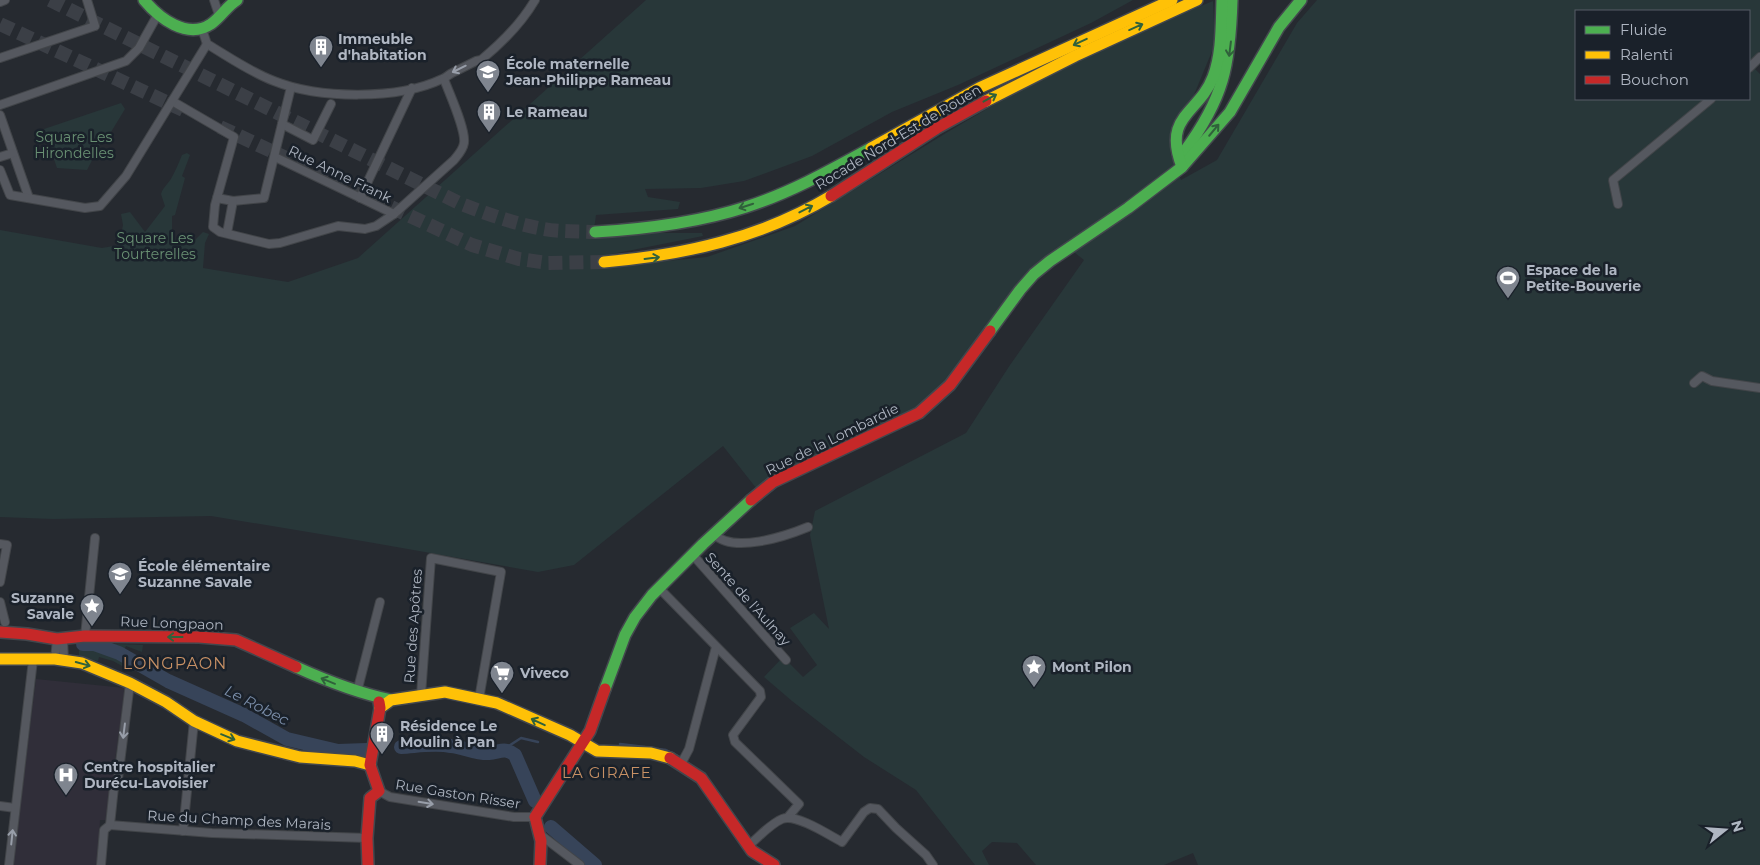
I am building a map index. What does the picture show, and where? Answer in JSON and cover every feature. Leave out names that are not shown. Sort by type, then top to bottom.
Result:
[{"type":"main road","points":[[144,0],[158,14],[185,29],[202,29],[213,23],[227,6],[237,0]]},
{"type":"main road","name":"Rocade Nord-Est de Rouen","points":[[595,232],[674,226],[767,199],[822,174],[982,87],[1172,0]]},
{"type":"main road","name":"Rocade Nord-Est de Rouen","points":[[604,262],[688,252],[720,244],[774,225],[838,192],[945,123],[1011,86],[1096,45],[1197,0]]},
{"type":"main road","points":[[1180,163],[1177,139],[1181,118],[1203,94],[1211,80],[1217,63],[1222,0]]},
{"type":"main road","points":[[1180,163],[1210,114],[1223,84],[1231,39],[1232,0]]},
{"type":"main road","points":[[1180,163],[1230,112],[1280,27],[1301,0]]},
{"type":"main road","name":"Rue de la Lombardie","points":[[535,817],[590,732],[630,625],[639,610],[658,588],[692,554],[773,482],[919,413],[950,384],[1034,274],[1152,189],[1180,163]]},
{"type":"main road","name":"Rue Longpaon","points":[[3,626],[60,639],[85,636],[198,637],[236,640],[324,680],[379,702],[421,695]]},
{"type":"main road","points":[[0,658],[60,660],[82,663],[130,683],[166,702],[194,721],[237,741],[300,757],[355,761],[370,765]]},
{"type":"main road","points":[[421,695],[445,692],[497,703],[583,741],[597,751],[651,753],[669,758],[701,778],[752,851],[774,865]]},
{"type":"main road","points":[[368,865],[367,838],[370,798],[379,791],[370,765],[379,702]]},
{"type":"main road","points":[[535,817],[542,836],[540,865]]},
{"type":"street","points":[[0,2],[5,0]]},
{"type":"street","points":[[0,58],[95,26],[87,0]]},
{"type":"street","points":[[214,0],[219,15]]},
{"type":"street","points":[[202,29],[207,44],[260,75],[291,87],[340,95],[387,93],[444,79],[481,60],[514,30],[535,0]]},
{"type":"street","points":[[0,105],[126,61],[139,48],[158,14]]},
{"type":"street","points":[[0,170],[9,194],[85,208],[100,206],[126,176],[207,44]]},
{"type":"street","points":[[1750,67],[1760,58]]},
{"type":"street","points":[[172,101],[234,137],[217,198],[212,222],[213,227],[218,231],[268,244],[280,243],[338,226],[365,228],[376,226],[394,214],[454,160],[462,150],[464,141],[463,130],[444,79]]},
{"type":"street","points":[[217,198],[232,201],[264,198],[291,87]]},
{"type":"street","points":[[360,198],[412,88]]},
{"type":"street","points":[[1618,204],[1613,180],[1710,100]]},
{"type":"street","points":[[282,124],[313,140],[331,104]]},
{"type":"street","points":[[0,116],[29,198]]},
{"type":"street","points":[[0,157],[13,153]]},
{"type":"street","name":"Rue Anne Frank","points":[[275,157],[394,214]]},
{"type":"street","points":[[227,233],[232,201]]},
{"type":"street","points":[[1694,383],[1702,376],[1712,381],[1760,388]]},
{"type":"street","points":[[714,534],[724,541],[744,543],[791,534],[808,527]]},
{"type":"street","points":[[85,636],[95,538]]},
{"type":"street","points":[[0,544],[7,545],[0,582]]},
{"type":"street","name":"Sente de l'Aulnay","points":[[692,554],[786,660]]},
{"type":"street","name":"Rue des Apôtres","points":[[421,695],[431,558],[501,572],[479,699]]},
{"type":"street","points":[[658,588],[760,691],[761,697],[733,735],[735,742],[799,804],[788,817],[780,820],[748,846]]},
{"type":"street","points":[[0,602],[3,626]]},
{"type":"street","points":[[357,692],[380,602]]},
{"type":"street","points":[[60,639],[60,660]]},
{"type":"street","points":[[681,764],[689,749],[716,647]]},
{"type":"street","points":[[9,865],[33,660]]},
{"type":"street","points":[[101,865],[104,830],[110,825],[114,787],[118,779],[130,683]]},
{"type":"street","points":[[183,831],[194,721]]},
{"type":"street","name":"Rue Gaston Risser","points":[[379,791],[390,797],[404,800],[514,817],[535,817]]},
{"type":"street","points":[[0,806],[15,808]]},
{"type":"street","points":[[788,817],[803,821],[842,842],[864,812],[870,808],[878,809],[926,855],[933,865]]},
{"type":"street","name":"Rue du Champ des Marais","points":[[110,825],[183,831],[367,838]]},
{"type":"street","points":[[542,836],[580,865]]},
{"type":"shaded area","name":"Centre hospitalier Durécu-Lavoisier","points":[[36,679],[125,688],[107,820],[100,820],[98,865],[13,865]]},
{"type":"green space","name":"Square Les Tourterelles","points":[[646,0],[1133,0],[1091,23],[958,85],[892,112],[812,156],[744,181],[701,188],[645,189],[648,197],[680,202],[678,209],[596,215],[593,237],[653,233],[702,233],[703,236],[602,256],[605,267],[707,257],[795,226],[1019,90],[1147,28],[1213,1],[1215,44],[1170,153],[1181,180],[1217,160],[1297,23],[1317,0],[1760,0],[1760,64],[1755,69],[1760,74],[1760,865],[1198,865],[1193,853],[1164,865],[1036,865],[1017,843],[992,842],[982,851],[989,865],[975,865],[916,790],[864,757],[764,677],[783,657],[803,677],[817,665],[790,628],[814,613],[829,629],[810,535],[815,511],[966,433],[1010,365],[1084,260],[1070,249],[1031,281],[941,397],[760,493],[723,446],[574,565],[538,572],[211,516],[53,519],[0,517],[0,230],[102,248],[119,245],[123,225],[121,214],[130,212],[145,232],[165,206],[161,194],[172,177],[182,155],[187,153],[190,155],[182,176],[185,178],[175,215],[172,216],[172,239],[195,240],[203,232],[209,234],[205,243],[203,268],[288,282],[358,258]]},
{"type":"green space","name":"Square Les Hirondelles","points":[[121,103],[125,109],[108,137],[103,139],[87,170],[57,168],[44,129]]},
{"type":"green space","points":[[91,643],[143,645],[142,652],[126,646],[122,654]]},
{"type":"green space","points":[[79,645],[109,651],[138,664],[133,672],[113,661],[99,657],[98,661],[79,657]]},
{"type":"waterway","name":"Le Robec","points":[[83,644],[94,644],[119,653],[168,681],[244,715],[287,739],[338,751],[367,750]]},
{"type":"waterway","points":[[504,749],[521,738],[538,742]]},
{"type":"waterway","points":[[620,744],[645,747]]},
{"type":"waterway","name":"Le Robec","points":[[401,747],[439,745],[484,753],[508,751],[515,755],[535,801]]},
{"type":"waterway","points":[[658,749],[666,750],[680,757]]},
{"type":"waterway","name":"Le Robec","points":[[551,827],[595,865]]},
{"type":"tunnel","points":[[50,0],[459,203],[533,227],[557,231],[595,232]]},
{"type":"tunnel","points":[[0,24],[183,110]]},
{"type":"tunnel","points":[[220,127],[472,245],[519,259],[548,263],[604,262]]},
{"type":"traffic: fast","points":[[144,0],[165,20],[174,25],[193,30],[211,24],[237,0]]},
{"type":"traffic: fast","points":[[990,331],[1034,274],[1128,208],[1182,167],[1177,150],[1176,136],[1179,125],[1207,89],[1213,77],[1220,49],[1222,0]]},
{"type":"traffic: fast","points":[[1184,152],[1208,115],[1222,80],[1229,44],[1232,0]]},
{"type":"traffic: fast","points":[[1182,167],[1230,112],[1279,27],[1301,0]]},
{"type":"traffic: fast","points":[[595,232],[671,224],[728,213],[794,188],[871,148]]},
{"type":"traffic: fast","points":[[605,689],[625,635],[635,617],[652,595],[751,500]]},
{"type":"traffic: fast","points":[[296,667],[343,686],[391,700]]},
{"type":"traffic: slow","points":[[871,148],[979,88],[1172,0]]},
{"type":"traffic: slow","points":[[986,101],[1075,56],[1197,0]]},
{"type":"traffic: slow","points":[[604,262],[663,255],[721,242],[777,223],[831,196]]},
{"type":"traffic: slow","points":[[0,659],[55,659],[82,663],[130,683],[166,702],[194,721],[237,741],[300,757],[355,761],[370,765]]},
{"type":"traffic: slow","points":[[380,708],[391,700],[445,692],[497,703],[570,735],[597,751],[651,753],[670,758]]},
{"type":"traffic: jam","points":[[831,196],[937,128],[986,101]]},
{"type":"traffic: jam","points":[[751,500],[773,482],[919,413],[950,385],[990,331]]},
{"type":"traffic: jam","points":[[0,632],[57,639],[85,636],[199,637],[236,640],[296,667]]},
{"type":"traffic: jam","points":[[540,865],[541,841],[535,817],[590,731],[605,689]]},
{"type":"traffic: jam","points":[[368,865],[367,838],[370,798],[379,791],[370,765],[380,708],[379,702]]},
{"type":"traffic: jam","points":[[670,758],[701,778],[752,851],[774,865]]},
{"type":"place","name":"Immeuble d'habitation","points":[[321,68]]},
{"type":"place","name":"École maternelle Jean-Philippe Rameau","points":[[488,93]]},
{"type":"place","name":"Le Rameau","points":[[489,133]]},
{"type":"place","name":"Espace de la Petite-Bouverie","points":[[1508,299]]},
{"type":"place","name":"École élémentaire Suzanne Savale","points":[[120,595]]},
{"type":"place","name":"Suzanne Savale","points":[[92,627]]},
{"type":"place","name":"Mont Pilon","points":[[1034,688]]},
{"type":"place","name":"Viveco","points":[[502,694]]},
{"type":"place","name":"Résidence Le Moulin à Pan","points":[[382,755]]},
{"type":"place","name":"Centre hospitalier Durécu-Lavoisier","points":[[66,796]]},
{"type":"district","name":"LONGPAON","points":[[175,663]]},
{"type":"district","name":"LA GIRAFE","points":[[607,772]]}]
